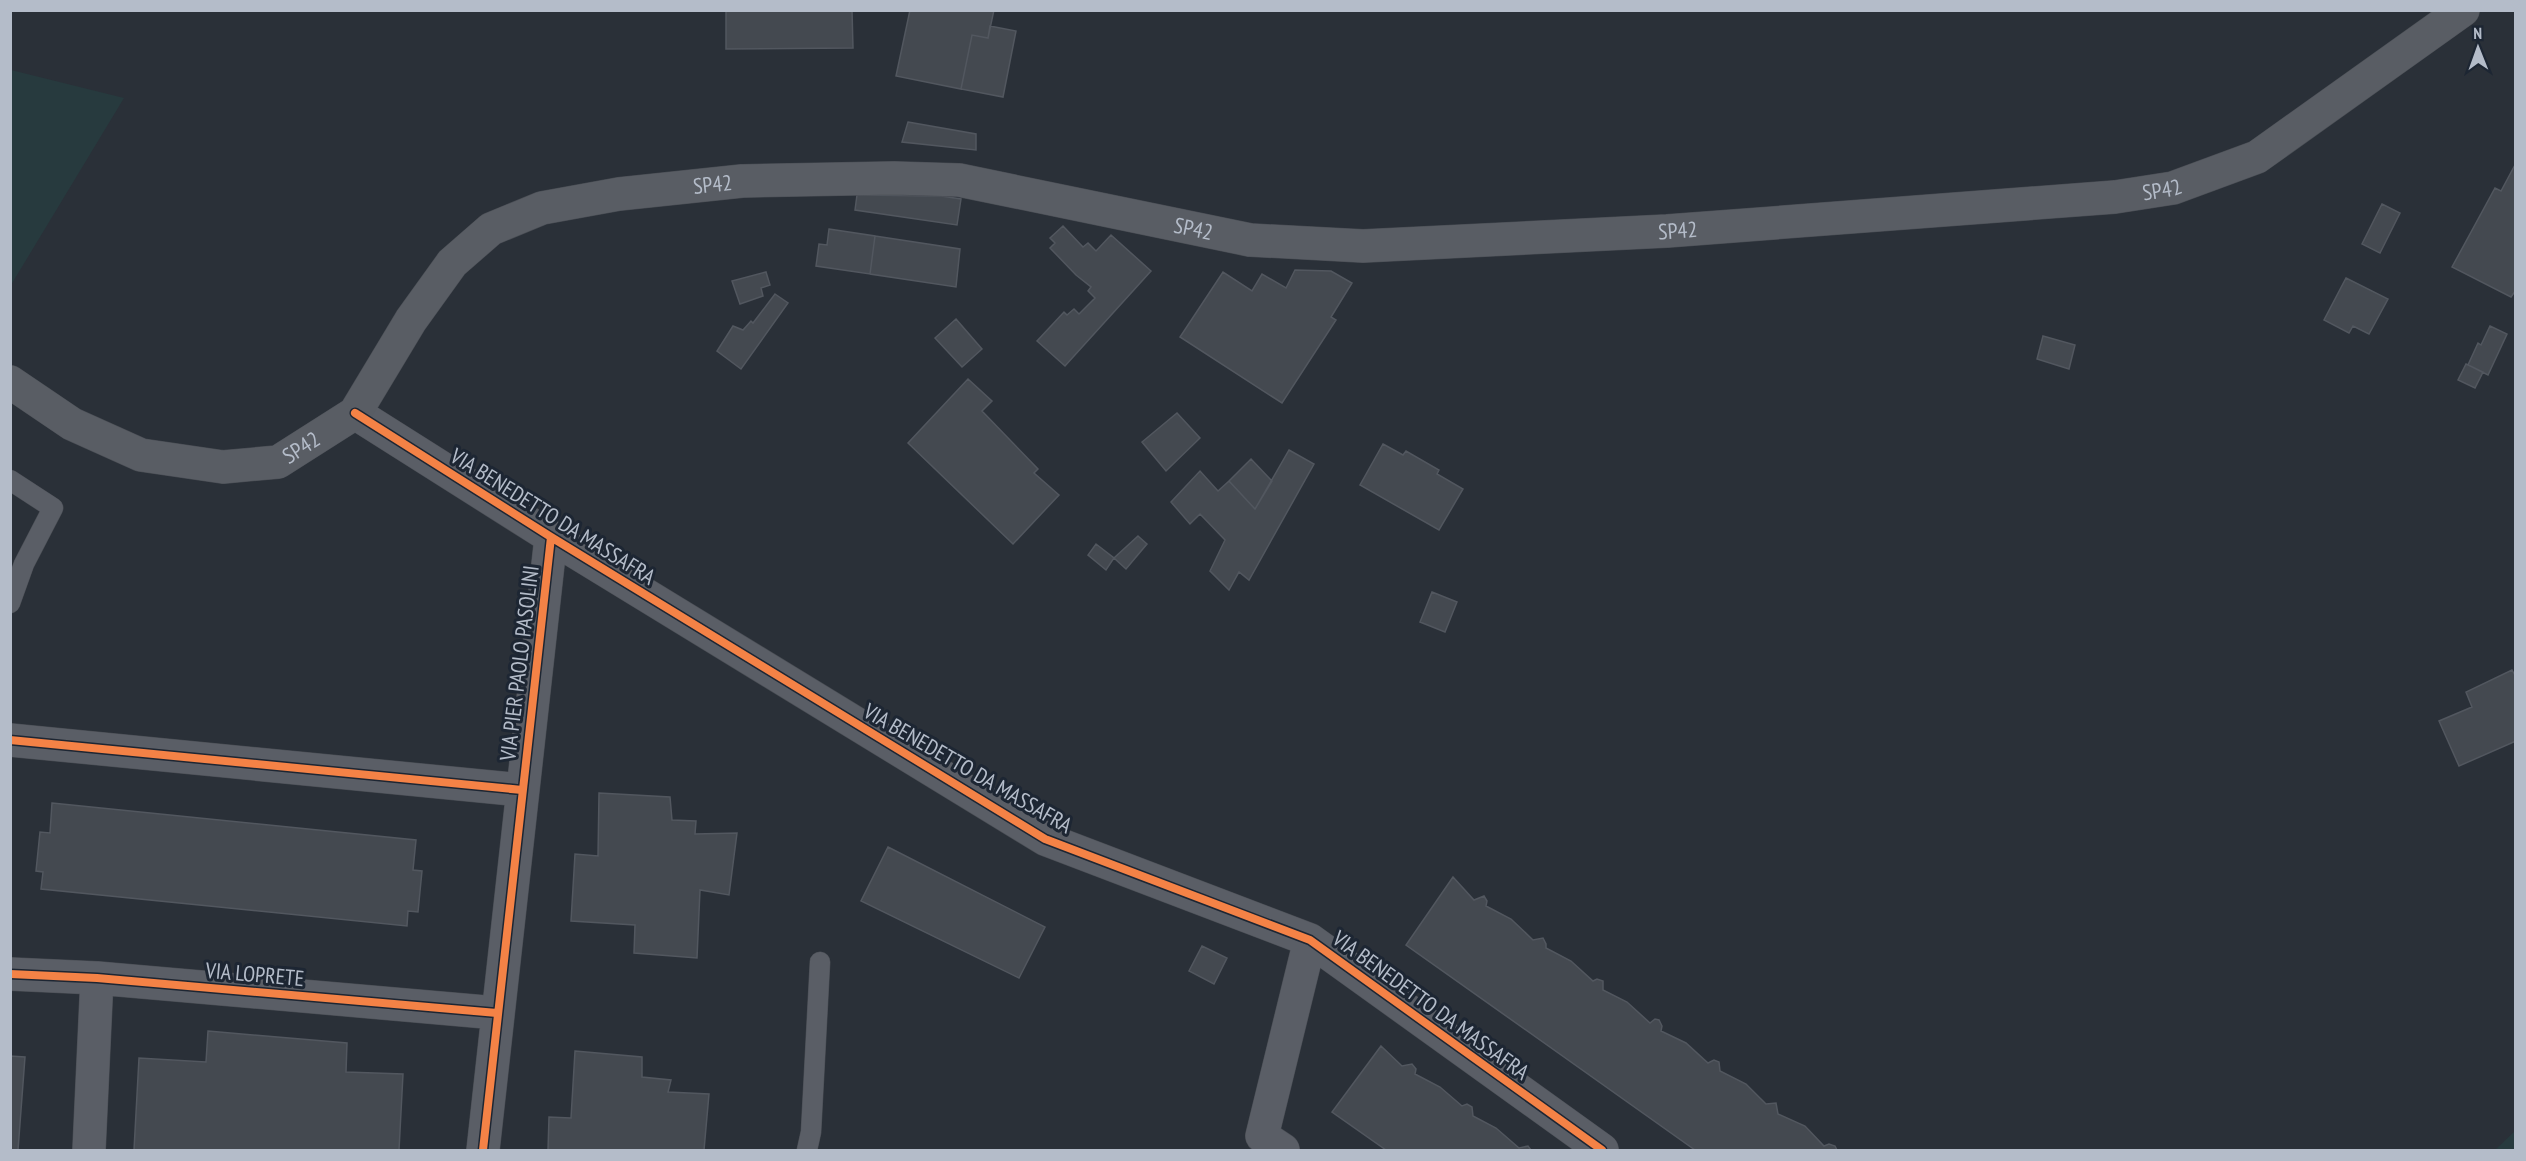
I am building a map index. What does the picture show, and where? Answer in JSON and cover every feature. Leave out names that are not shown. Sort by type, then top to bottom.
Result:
[{"type":"main road","name":"SP42","points":[[10,382],[72,424],[141,455],[223,467],[278,462],[354,412],[411,320],[452,263],[491,229],[542,208],[619,194],[742,181],[894,177],[958,180],[1250,240],[1363,246],[1666,231],[2115,196],[2173,188],[2257,157],[2463,10]]},
{"type":"street","name":"VIA BENEDETTO DA MASSAFRA","points":[[354,412],[551,537],[1046,839],[1310,940],[1602,1150]]},
{"type":"street","name":"VIA PIER PAOLO PASOLINI","points":[[483,1150],[551,537]]},
{"type":"street","points":[[10,740],[522,790]]},
{"type":"street","name":"VIA BENEDETTO DA MASSAFRA","points":[[1282,1150],[1262,1136],[1310,940]]},
{"type":"street","name":"VIA LOPRETE","points":[[10,974],[97,978],[497,1013]]},
{"type":"street","points":[[89,1150],[97,978]]},
{"type":"lane","points":[[10,480],[53,508],[24,564],[10,603]]},
{"type":"lane","points":[[807,1150],[811,1132],[820,962]]},
{"type":"green space","points":[[10,70],[124,98],[11,285]]},
{"type":"green space","points":[[2515,1131],[2515,1150],[2495,1150]]},
{"type":"building","points":[[726,10],[852,10],[853,48],[726,49]]},
{"type":"building","points":[[910,10],[994,10],[988,38],[972,35],[961,89],[896,76]]},
{"type":"building","points":[[990,26],[1016,31],[1003,97],[961,89],[972,35],[988,38]]},
{"type":"building","points":[[908,122],[976,134],[976,150],[902,142]]},
{"type":"building","points":[[2516,163],[2516,290],[2511,297],[2452,267],[2495,188],[2501,191]]},
{"type":"building","points":[[857,195],[941,196],[961,199],[957,225],[855,210]]},
{"type":"building","points":[[2382,204],[2400,213],[2380,253],[2362,244]]},
{"type":"building","points":[[1063,226],[1083,247],[1088,243],[1096,251],[1111,235],[1151,271],[1065,366],[1037,341],[1064,312],[1067,315],[1074,309],[1079,314],[1095,298],[1088,291],[1091,287],[1050,248],[1055,243],[1050,238]]},
{"type":"building","points":[[829,229],[875,236],[870,274],[816,266],[819,244],[827,245]]},
{"type":"building","points":[[875,236],[960,249],[956,287],[870,274]]},
{"type":"building","points":[[1295,270],[1331,271],[1352,283],[1331,317],[1336,320],[1282,403],[1180,337],[1223,272],[1252,291],[1262,274],[1286,288]]},
{"type":"building","points":[[766,272],[770,285],[761,288],[763,296],[740,304],[732,281]]},
{"type":"building","points":[[2346,278],[2388,299],[2369,334],[2353,326],[2349,333],[2324,320]]},
{"type":"building","points":[[775,294],[788,303],[741,369],[717,351],[733,326],[743,330],[751,321],[753,323]]},
{"type":"building","points":[[956,319],[982,349],[962,367],[935,338]]},
{"type":"building","points":[[2490,326],[2507,334],[2488,375],[2468,365],[2478,343],[2481,345]]},
{"type":"building","points":[[2043,336],[2075,345],[2069,369],[2037,359]]},
{"type":"building","points":[[2466,364],[2483,372],[2475,388],[2458,380]]},
{"type":"building","points":[[968,379],[992,401],[982,411],[1038,469],[1034,473],[1059,495],[1013,544],[908,443]]},
{"type":"building","points":[[1177,413],[1200,438],[1166,471],[1142,442]]},
{"type":"building","points":[[1383,444],[1403,455],[1406,451],[1439,470],[1437,474],[1463,489],[1439,530],[1360,485]]},
{"type":"building","points":[[1289,450],[1314,464],[1249,580],[1239,572],[1229,590],[1210,571],[1225,540],[1200,514],[1190,524],[1171,502],[1200,471],[1218,491],[1229,481],[1255,509]]},
{"type":"building","points":[[1251,459],[1272,481],[1255,509],[1229,481]]},
{"type":"building","points":[[1138,536],[1147,544],[1126,569],[1114,558]]},
{"type":"building","points":[[1096,544],[1114,558],[1106,570],[1088,555]]},
{"type":"building","points":[[1432,592],[1457,602],[1445,632],[1420,622]]},
{"type":"building","points":[[2512,670],[2516,677],[2516,741],[2459,766],[2439,721],[2472,707],[2466,692]]},
{"type":"building","points":[[599,793],[670,797],[672,820],[696,821],[695,834],[737,833],[729,895],[700,890],[697,958],[634,953],[635,925],[571,921],[575,854],[598,856]]},
{"type":"building","points":[[52,803],[416,840],[413,870],[422,871],[418,912],[408,911],[407,926],[41,889],[43,872],[36,871],[40,832],[50,833]]},
{"type":"building","points":[[888,847],[1045,927],[1019,978],[861,901]]},
{"type":"building","points":[[1453,877],[1474,900],[1484,896],[1487,901],[1486,906],[1511,919],[1533,940],[1543,938],[1546,948],[1571,961],[1593,981],[1597,979],[1603,981],[1603,990],[1627,1002],[1650,1023],[1655,1019],[1659,1020],[1662,1026],[1661,1031],[1686,1043],[1708,1063],[1714,1060],[1719,1062],[1720,1071],[1746,1084],[1766,1104],[1776,1103],[1778,1114],[1805,1126],[1824,1146],[1829,1144],[1835,1146],[1837,1150],[1695,1150],[1406,945]]},
{"type":"building","points":[[1202,946],[1227,958],[1214,984],[1189,971]]},
{"type":"building","points":[[208,1031],[347,1043],[346,1072],[403,1074],[399,1150],[134,1150],[139,1058],[206,1062]]},
{"type":"building","points":[[1381,1046],[1402,1066],[1412,1064],[1416,1069],[1415,1074],[1440,1087],[1462,1106],[1467,1104],[1472,1107],[1473,1116],[1496,1128],[1519,1148],[1528,1146],[1531,1150],[1386,1150],[1332,1112]]},
{"type":"building","points":[[575,1051],[642,1057],[642,1077],[671,1080],[668,1092],[709,1094],[704,1150],[548,1150],[549,1117],[571,1118]]},
{"type":"building","points":[[10,1056],[25,1057],[18,1150],[10,1150]]},
{"type":"cycle path","points":[[355,413],[551,537],[1045,839],[1310,940],[1602,1150]]},
{"type":"cycle path","points":[[483,1150],[551,537]]},
{"type":"cycle path","points":[[10,740],[522,790]]},
{"type":"cycle path","points":[[10,974],[97,978],[497,1013]]}]
